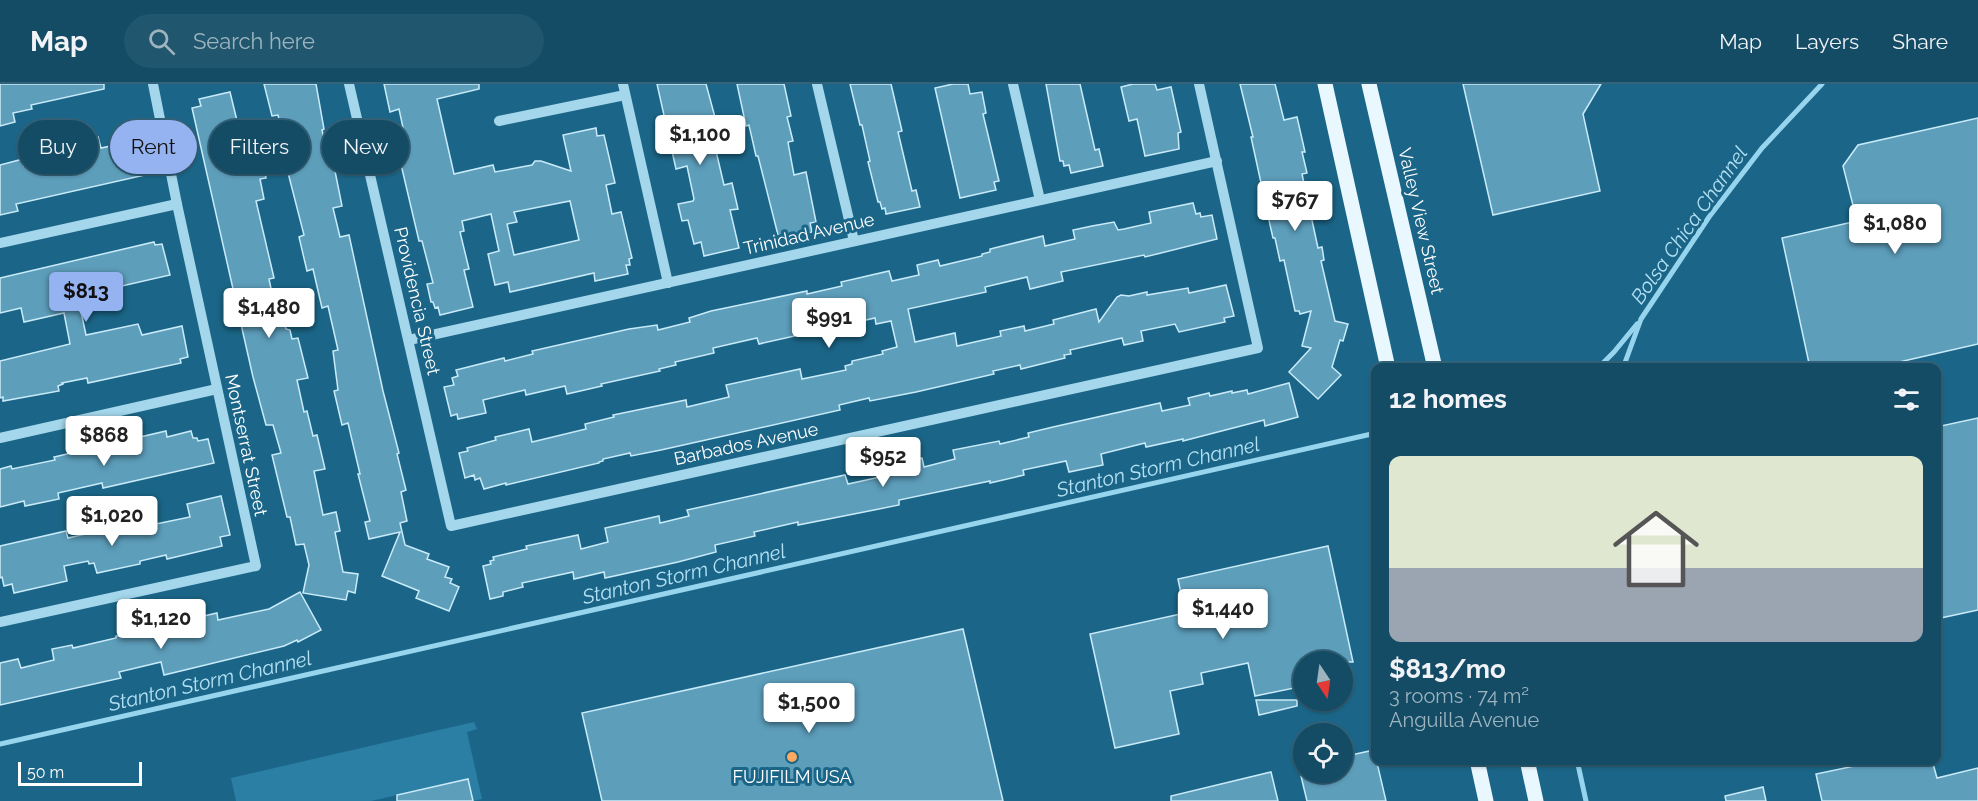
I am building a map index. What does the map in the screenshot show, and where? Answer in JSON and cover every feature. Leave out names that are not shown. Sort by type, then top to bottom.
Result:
[{"type":"main road","points":[[1325,84],[1387,363]]},
{"type":"main road","name":"Valley View Street","points":[[1369,84],[1434,363]]},
{"type":"main road","points":[[1478,765],[1486,801]]},
{"type":"main road","points":[[1528,765],[1536,801]]},
{"type":"street","name":"Montserrat Street","points":[[0,622],[256,566],[153,84]]},
{"type":"street","name":"Providencia Street","points":[[349,84],[451,526]]},
{"type":"street","points":[[817,84],[854,241]]},
{"type":"street","points":[[1013,84],[1040,200]]},
{"type":"street","points":[[1199,84],[1217,161]]},
{"type":"street","points":[[499,121],[624,89],[668,283]]},
{"type":"street","name":"Trinidad Avenue","points":[[409,340],[1217,161]]},
{"type":"street","name":"Barbados Avenue","points":[[451,526],[1258,348],[1217,161]]},
{"type":"street","points":[[0,243],[177,204]]},
{"type":"street","points":[[0,438],[217,389]]},
{"type":"shaded area","points":[[474,722],[477,729],[467,732],[482,799],[473,801],[468,779],[371,801],[236,801],[231,778]]},
{"type":"building","points":[[0,84],[104,84],[104,89],[31,105],[32,109],[13,113],[15,122],[0,126]]},
{"type":"building","points":[[264,84],[316,84],[322,120],[322,174],[336,174],[342,206],[333,208],[340,237],[349,235],[399,453],[397,454],[406,490],[401,492],[407,521],[400,523],[405,545],[429,554],[427,559],[449,567],[445,577],[452,579],[450,583],[459,587],[449,611],[416,598],[419,591],[382,576],[400,532],[369,539],[365,522],[370,521],[348,423],[342,425],[334,391],[338,390],[333,351],[338,350],[328,306],[322,308],[313,269],[307,271],[299,237],[304,235],[288,174],[310,174],[310,120],[279,120],[278,115],[272,116]]},
{"type":"building","points":[[384,84],[479,84],[479,89],[437,99],[454,174],[493,165],[495,172],[532,165],[535,161],[571,171],[563,135],[596,128],[597,136],[604,135],[615,183],[606,185],[612,214],[621,212],[632,258],[629,259],[630,265],[626,265],[628,274],[595,281],[594,273],[510,292],[508,282],[495,285],[488,254],[499,251],[491,214],[462,221],[464,231],[460,232],[469,269],[464,270],[473,307],[440,315],[438,307],[435,308],[431,302],[427,284],[433,283],[422,241],[419,241],[403,174],[409,174],[409,120],[401,120],[399,109],[390,112]],"holes":[[[570,201],[579,240],[514,255],[507,224],[517,222],[514,212]]]},
{"type":"building","points":[[657,84],[706,84],[719,132],[712,134],[724,185],[732,183],[738,209],[730,210],[739,248],[704,256],[701,242],[694,244],[688,220],[682,221],[678,204],[694,199],[687,166],[676,169]]},
{"type":"building","points":[[737,84],[784,84],[791,116],[787,117],[793,141],[788,142],[794,175],[806,172],[816,222],[810,223],[812,232],[779,239],[749,125],[746,126]]},
{"type":"building","points":[[850,84],[891,84],[902,131],[898,132],[912,191],[916,190],[920,207],[886,214],[885,208],[882,209],[878,202],[862,125],[860,125]]},
{"type":"building","points":[[953,84],[968,84],[970,94],[982,92],[986,113],[983,114],[999,181],[994,182],[996,190],[960,198],[935,88]]},
{"type":"building","points":[[1046,84],[1080,84],[1095,150],[1099,149],[1103,166],[1071,173],[1069,165],[1064,166],[1063,161],[1060,161]]},
{"type":"building","points":[[1133,84],[1155,84],[1157,90],[1171,87],[1181,132],[1178,133],[1179,149],[1145,156],[1137,119],[1129,121],[1121,87]]},
{"type":"building","points":[[1240,84],[1275,84],[1284,120],[1297,117],[1307,173],[1302,174],[1318,248],[1322,247],[1324,260],[1321,261],[1335,321],[1348,324],[1343,341],[1340,340],[1332,367],[1341,375],[1318,399],[1289,372],[1311,348],[1302,346],[1311,311],[1300,314],[1299,311],[1295,311],[1284,260],[1280,261],[1268,216],[1275,215],[1270,190],[1263,192]]},
{"type":"building","points":[[1463,84],[1601,84],[1583,114],[1600,191],[1493,215]]},
{"type":"building","points":[[230,92],[237,120],[209,120],[209,174],[265,174],[266,178],[260,179],[264,199],[256,201],[274,278],[269,279],[278,322],[284,321],[286,329],[290,330],[292,339],[298,338],[308,378],[297,380],[304,412],[307,411],[313,436],[317,435],[325,469],[314,471],[323,515],[336,512],[340,531],[335,532],[343,572],[358,574],[355,593],[348,591],[346,600],[303,593],[309,565],[304,544],[296,545],[290,517],[287,517],[272,455],[281,453],[273,425],[266,425],[253,377],[197,130],[197,120],[195,120],[192,108],[201,106],[199,99]]},
{"type":"building","points":[[1978,118],[1978,344],[1895,363],[1809,363],[1782,238],[1857,221],[1843,166],[1858,145]]},
{"type":"building","points":[[98,137],[101,148],[110,146],[110,174],[145,175],[16,204],[18,211],[0,215],[0,165],[18,160],[18,174],[98,174]]},
{"type":"building","points":[[1193,203],[1196,214],[1200,213],[1201,217],[1212,215],[1217,239],[1145,257],[1144,255],[1061,272],[1063,281],[1030,289],[1027,277],[985,287],[986,292],[908,309],[915,342],[955,333],[957,346],[1001,336],[1000,331],[1024,326],[1025,331],[1054,324],[1053,320],[1096,309],[1099,322],[1117,297],[1121,295],[1129,296],[1147,292],[1147,295],[1188,288],[1189,293],[1226,285],[1234,316],[1224,318],[1225,322],[1179,332],[1175,324],[1141,331],[1143,341],[1124,345],[1122,338],[1070,350],[1071,354],[1064,355],[1065,358],[1021,369],[1020,365],[993,371],[994,374],[916,392],[870,401],[869,398],[839,405],[840,410],[661,450],[603,459],[599,463],[506,485],[506,483],[484,489],[480,478],[475,480],[474,475],[465,478],[459,453],[468,451],[467,448],[496,440],[495,437],[529,429],[532,442],[586,429],[585,424],[614,417],[613,415],[686,400],[687,407],[729,397],[726,385],[800,369],[802,379],[846,370],[845,366],[852,364],[852,361],[883,354],[882,351],[897,347],[891,321],[876,324],[875,318],[759,344],[757,338],[713,348],[714,353],[675,362],[676,365],[659,369],[660,371],[567,394],[565,386],[526,395],[525,390],[483,400],[486,413],[458,419],[457,414],[451,416],[444,387],[454,385],[452,378],[458,376],[456,370],[504,358],[505,361],[533,354],[532,351],[629,329],[657,325],[658,330],[690,322],[689,318],[711,311],[807,291],[807,294],[842,286],[841,282],[889,271],[892,281],[919,275],[917,265],[938,260],[940,266],[982,256],[990,252],[990,249],[1043,236],[1045,246],[1075,239],[1073,230],[1114,222],[1118,230],[1151,223],[1149,212]]},
{"type":"building","points":[[154,242],[155,245],[162,244],[170,275],[113,288],[114,293],[94,297],[95,304],[80,307],[86,335],[138,324],[142,335],[182,326],[188,357],[180,359],[181,363],[88,383],[87,378],[62,383],[58,386],[59,391],[3,401],[3,397],[0,398],[0,361],[70,344],[64,313],[24,322],[21,308],[0,313],[0,278]]},
{"type":"building","points":[[1289,383],[1298,417],[1265,426],[1264,420],[1183,441],[1183,439],[1146,447],[1145,443],[1101,454],[1103,465],[1069,472],[1066,461],[1023,470],[1024,475],[899,500],[899,505],[754,532],[755,536],[715,545],[716,552],[678,562],[605,578],[604,572],[574,579],[573,572],[522,583],[523,587],[503,592],[503,596],[490,599],[483,566],[491,564],[493,557],[527,549],[526,546],[578,535],[581,549],[608,542],[605,528],[659,516],[660,523],[689,516],[687,510],[845,475],[848,484],[880,477],[878,466],[899,461],[922,458],[924,467],[955,459],[953,450],[999,441],[1000,444],[1029,437],[1028,433],[1160,403],[1162,411],[1190,405],[1188,398],[1209,393],[1210,396],[1247,390],[1248,394]]},
{"type":"building","points":[[1978,418],[1978,610],[1941,618],[1941,426]]},
{"type":"building","points":[[166,431],[167,437],[191,431],[193,438],[197,438],[198,441],[208,439],[214,463],[103,488],[102,483],[58,493],[59,499],[25,506],[24,501],[0,507],[0,469],[11,466],[12,469],[55,460],[54,457]]},
{"type":"building","points":[[221,496],[230,535],[220,537],[222,546],[167,559],[166,555],[140,561],[140,564],[97,573],[94,563],[89,564],[88,561],[64,566],[67,581],[14,593],[12,584],[4,586],[2,577],[0,578],[0,546],[66,531],[68,538],[145,520],[146,526],[190,517],[187,504]]},
{"type":"building","points":[[1328,546],[1351,651],[1293,651],[1293,688],[1255,696],[1248,663],[1201,673],[1203,684],[1170,691],[1179,734],[1115,748],[1090,634],[1185,613],[1178,579]]},
{"type":"building","points":[[300,592],[321,630],[298,642],[297,640],[284,646],[164,675],[161,662],[119,672],[121,678],[0,705],[0,663],[18,659],[21,668],[54,660],[52,649],[72,645],[73,648],[217,613],[218,620],[269,609]]},
{"type":"building","name":"FUJIFILM USA","points":[[963,629],[1003,801],[602,801],[582,713]]},
{"type":"building","points":[[1256,700],[1293,700],[1293,707],[1259,715]]},
{"type":"building","points":[[1371,751],[1371,765],[1378,765],[1386,801],[1307,801],[1303,783],[1353,783],[1353,755]]},
{"type":"building","points":[[1859,765],[1933,765],[1937,778],[1978,768],[1978,801],[1822,801],[1816,774]]},
{"type":"building","points":[[1271,772],[1278,801],[1171,801],[1171,796]]},
{"type":"building","points":[[468,779],[473,801],[397,801],[397,795]]},
{"type":"building","points":[[1763,787],[1766,801],[1726,801],[1725,796]]},
{"type":"waterway","name":"Bolsa Chica Channel","points":[[1625,363],[1641,319],[1709,217],[1762,148],[1822,84]]},
{"type":"waterway","name":"Stanton Storm Channel","points":[[1603,363],[1637,324]]},
{"type":"waterway","name":"Stanton Storm Channel","points":[[0,744],[1371,434]]},
{"type":"waterway","name":"Bolsa Chica Channel","points":[[1578,765],[1586,801]]},
{"type":"place","name":"FUJIFILM USA","points":[[792,757]]}]
